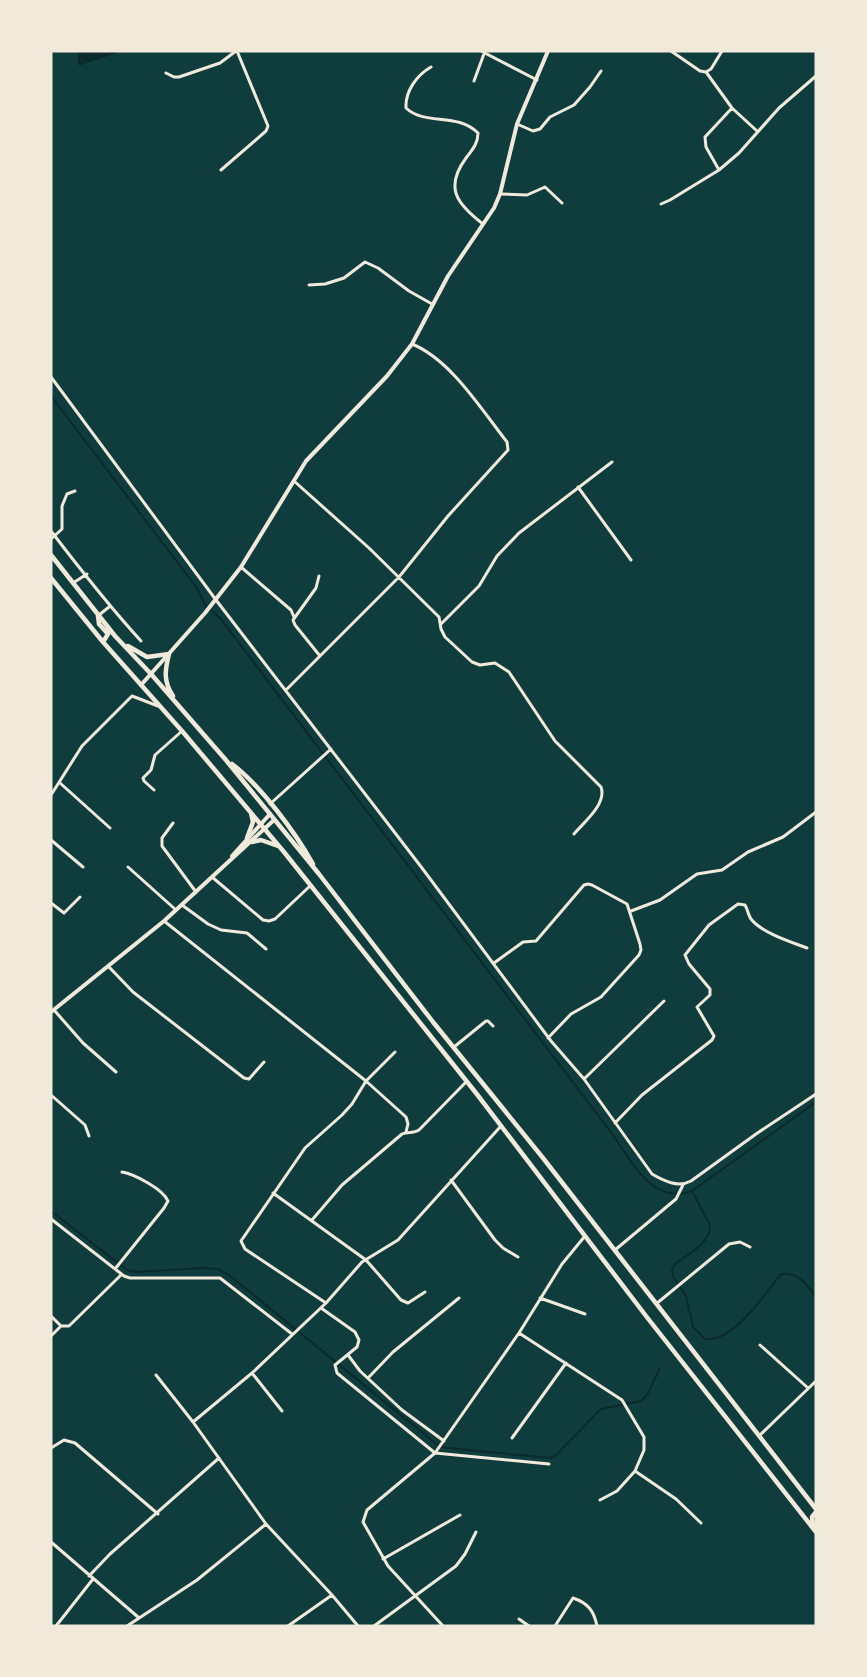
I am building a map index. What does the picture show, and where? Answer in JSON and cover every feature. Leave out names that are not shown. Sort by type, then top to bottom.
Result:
[{"type":"highway","points":[[51,555],[98,616],[225,759],[500,1103],[816,1510],[812,1517],[815,1530]]},
{"type":"highway","points":[[51,578],[103,642],[261,823],[501,1126],[815,1530]]},
{"type":"highway","points":[[98,616],[99,624],[108,634],[103,642]]},
{"type":"highway","points":[[116,636],[147,657],[169,654],[165,667],[166,684],[184,713]]},
{"type":"highway","points":[[225,759],[242,772],[270,804],[302,844],[319,874]]},
{"type":"highway","points":[[248,808],[253,822],[249,840],[267,841],[284,852]]},
{"type":"main road","points":[[141,685],[205,613],[241,567],[293,480],[321,444],[401,360],[412,344],[448,276],[484,225],[500,194],[517,124],[548,51]]},
{"type":"main road","points":[[249,840],[270,814]]},
{"type":"main road","points":[[53,1011],[164,921],[274,819]]},
{"type":"street","points":[[166,73],[174,77],[179,76],[220,63],[236,51],[268,126],[266,131],[221,170]]},
{"type":"street","points":[[671,51],[700,71],[706,72],[711,69],[723,51]]},
{"type":"street","points":[[474,81],[483,52],[537,80]]},
{"type":"street","points":[[431,67],[414,81],[407,97],[406,108],[422,116],[458,121],[478,133],[477,143],[459,168],[454,186],[460,204],[484,225]]},
{"type":"street","points":[[517,124],[533,130],[540,129],[550,117],[574,105],[600,71]]},
{"type":"street","points":[[706,72],[732,108],[757,131]]},
{"type":"street","points":[[661,204],[719,170],[739,153],[779,108],[816,76]]},
{"type":"street","points":[[719,170],[706,147],[705,137],[732,108]]},
{"type":"street","points":[[500,194],[527,195],[545,187],[562,203]]},
{"type":"street","points":[[309,285],[325,284],[344,278],[365,262],[378,268],[409,291],[432,304]]},
{"type":"street","points":[[286,690],[399,577],[448,516],[508,450],[509,446],[449,370],[429,352],[412,344]]},
{"type":"street","points":[[51,377],[215,601],[286,690],[329,751],[548,1038],[584,1079],[652,1174],[682,1186],[692,1182],[756,1134],[816,1094]]},
{"type":"street","points":[[441,624],[478,586],[489,567],[508,543],[534,520],[612,462]]},
{"type":"street","points":[[293,480],[369,548],[439,617],[445,637],[472,662],[480,665],[495,663],[509,672],[555,741],[601,787],[602,795],[599,804],[574,834]]},
{"type":"street","points":[[578,487],[631,560]]},
{"type":"street","points":[[51,539],[62,530],[63,500],[67,494],[75,491]]},
{"type":"street","points":[[51,531],[87,574],[109,607],[141,641]]},
{"type":"street","points":[[241,567],[291,610],[295,625],[320,657]]},
{"type":"street","points":[[73,584],[87,574]]},
{"type":"street","points":[[294,617],[316,588],[319,576]]},
{"type":"street","points":[[98,616],[109,607]]},
{"type":"street","points":[[51,795],[82,746],[132,696],[161,708]]},
{"type":"street","points":[[154,790],[144,782],[144,777],[151,770],[155,755],[182,731]]},
{"type":"street","points":[[270,804],[329,751]]},
{"type":"street","points":[[60,783],[110,828]]},
{"type":"street","points":[[631,911],[660,900],[697,874],[722,870],[748,852],[783,837],[816,812]]},
{"type":"street","points":[[173,823],[162,838],[162,846],[196,892]]},
{"type":"street","points":[[51,840],[83,867]]},
{"type":"street","points":[[128,867],[176,910]]},
{"type":"street","points":[[212,877],[263,920],[269,921],[275,919],[310,886]]},
{"type":"street","points":[[493,963],[523,942],[536,941],[584,885],[592,885],[623,900],[631,911],[640,944],[639,955],[602,996],[571,1014],[548,1038]]},
{"type":"street","points":[[51,903],[64,913],[80,897]]},
{"type":"street","points":[[615,1123],[635,1100],[712,1040],[714,1036],[698,1007],[710,995],[710,989],[689,964],[685,955],[710,926],[738,904],[742,904],[745,905],[749,916],[755,922],[782,939],[807,948]]},
{"type":"street","points":[[182,905],[208,924],[221,930],[247,933],[266,949]]},
{"type":"street","points":[[164,921],[366,1081],[406,1117],[408,1125],[406,1132],[342,1185],[312,1220]]},
{"type":"street","points":[[110,967],[133,992],[244,1078],[249,1079],[264,1062]]},
{"type":"street","points":[[584,1079],[664,1001]]},
{"type":"street","points":[[53,1011],[83,1043],[116,1072]]},
{"type":"street","points":[[454,1047],[486,1021],[494,1026]]},
{"type":"street","points":[[326,1303],[242,1246],[241,1241],[305,1148],[352,1104],[366,1081],[395,1052]]},
{"type":"street","points":[[406,1132],[415,1133],[419,1130],[466,1082]]},
{"type":"street","points":[[51,1095],[85,1125],[89,1136]]},
{"type":"street","points":[[194,1422],[252,1373],[321,1308],[366,1260],[398,1240],[501,1126]]},
{"type":"street","points":[[116,1268],[168,1200],[163,1193],[136,1177],[122,1172]]},
{"type":"street","points":[[451,1180],[495,1240],[518,1257]]},
{"type":"street","points":[[614,1251],[676,1199],[682,1186]]},
{"type":"street","points":[[273,1193],[366,1260],[404,1303],[411,1302],[425,1292]]},
{"type":"street","points":[[51,1220],[116,1268],[122,1275],[130,1278],[214,1276],[220,1278],[293,1333]]},
{"type":"street","points":[[443,1626],[382,1559],[363,1522],[365,1514],[436,1452],[519,1333],[562,1264],[585,1236]]},
{"type":"street","points":[[656,1304],[729,1244],[740,1242],[750,1247]]},
{"type":"street","points":[[51,1316],[61,1326],[69,1326],[122,1275]]},
{"type":"street","points":[[368,1378],[393,1352],[459,1298]]},
{"type":"street","points":[[540,1298],[585,1314]]},
{"type":"street","points":[[321,1308],[358,1336],[358,1345],[341,1359],[335,1368],[340,1377],[436,1452],[549,1464]]},
{"type":"street","points":[[51,1336],[61,1326]]},
{"type":"street","points":[[519,1333],[622,1400],[644,1437],[646,1444],[635,1471],[616,1491],[600,1500]]},
{"type":"street","points":[[760,1345],[808,1388]]},
{"type":"street","points":[[348,1355],[368,1378],[402,1410],[443,1442]]},
{"type":"street","points":[[512,1438],[566,1363]]},
{"type":"street","points":[[252,1373],[282,1411]]},
{"type":"street","points":[[156,1375],[194,1422],[266,1524],[358,1626]]},
{"type":"street","points":[[760,1436],[816,1380]]},
{"type":"street","points":[[51,1448],[64,1440],[75,1443],[158,1514]]},
{"type":"street","points":[[89,1576],[110,1554],[219,1458]]},
{"type":"street","points":[[635,1471],[676,1500],[701,1523]]},
{"type":"street","points":[[382,1559],[460,1515]]},
{"type":"street","points":[[128,1626],[138,1617],[197,1580],[266,1524]]},
{"type":"street","points":[[374,1626],[461,1561],[476,1532]]},
{"type":"street","points":[[51,1542],[138,1617]]},
{"type":"street","points":[[56,1626],[93,1580]]},
{"type":"street","points":[[288,1626],[332,1595]]},
{"type":"street","points":[[555,1626],[573,1598],[591,1609],[597,1626]]},
{"type":"street","points":[[519,1619],[529,1626]]},
{"type":"water","points":[[78,51],[117,51],[117,53],[78,65]]},
{"type":"waterway","points":[[51,396],[197,588],[205,605],[220,618],[645,1178],[655,1187],[666,1192],[678,1194],[692,1191],[816,1102]]},
{"type":"waterway","points":[[692,1191],[710,1225],[709,1231],[702,1243],[674,1265],[672,1271],[686,1296],[693,1327],[705,1339],[716,1338],[737,1325],[757,1305],[781,1274],[797,1277],[816,1297]]},
{"type":"waterway","points":[[51,1211],[127,1270],[136,1272],[204,1268],[217,1269],[229,1275],[439,1446],[550,1458],[556,1455],[601,1409],[641,1401],[647,1395],[660,1368]]}]
